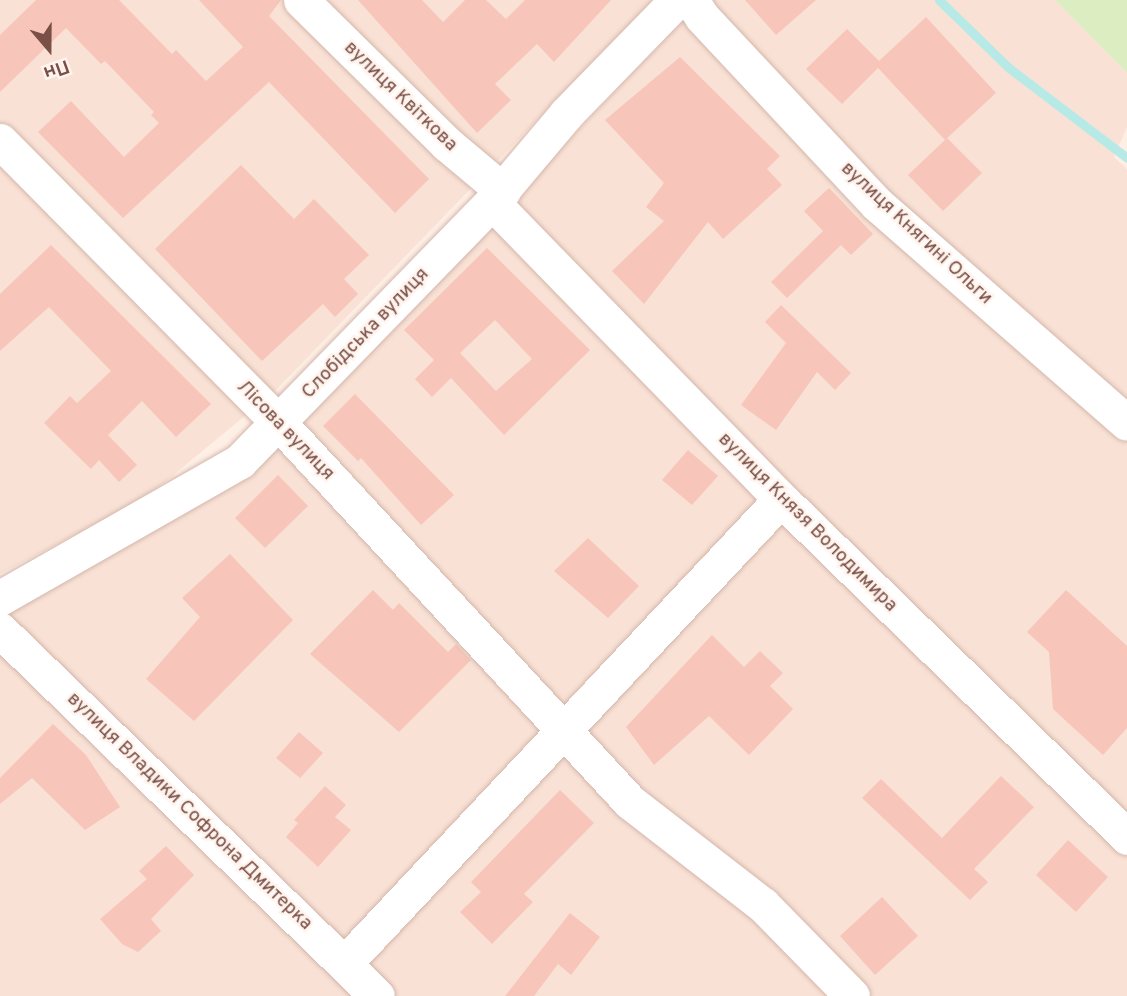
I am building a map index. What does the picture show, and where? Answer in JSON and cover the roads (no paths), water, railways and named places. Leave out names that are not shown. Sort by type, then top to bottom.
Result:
[{"type":"street","name":"вулиця Квіткова","points":[[301,0],[498,197]]},
{"type":"street","name":"Слобідська вулиця","points":[[0,598],[139,516],[210,481],[240,461],[280,424],[498,197],[566,114],[677,0]]},
{"type":"street","name":"вулиця Княгині Ольги","points":[[691,0],[702,17],[877,204],[1127,423]]},
{"type":"street","name":"Лісова вулиця","points":[[0,141],[280,424],[630,802],[763,905],[852,996]]},
{"type":"street","name":"вулиця Князя Володимира","points":[[498,197],[781,499],[1127,837]]},
{"type":"street","points":[[344,964],[563,727],[781,499]]},
{"type":"street","name":"вулиця Владики Софрона Дмитерка","points":[[0,631],[377,996]]},
{"type":"waterway","points":[[939,0],[1009,68],[1127,158]]}]
